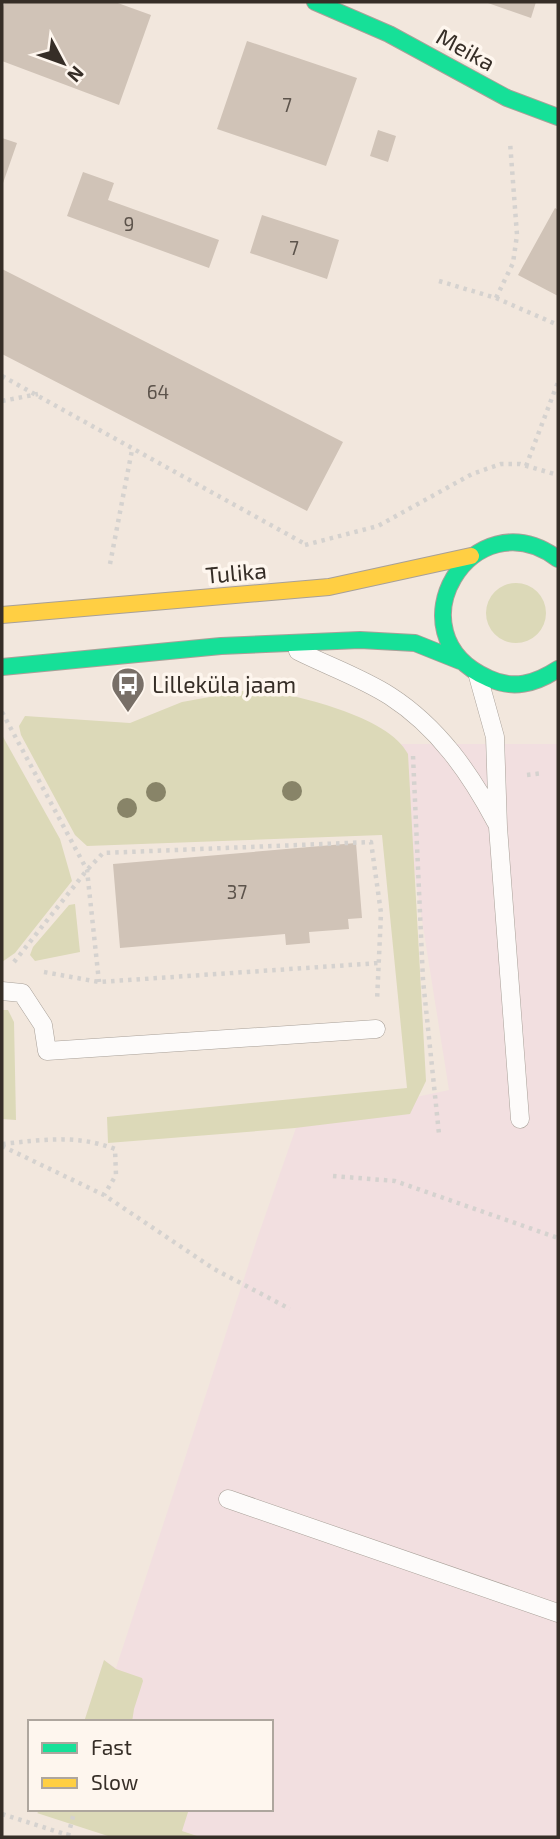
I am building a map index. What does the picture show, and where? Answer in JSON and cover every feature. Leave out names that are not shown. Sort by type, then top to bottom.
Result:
[{"type":"street","name":"Meika","points":[[315,2],[348,13],[509,99],[558,117]]},
{"type":"street","name":"Tulika","points":[[2,615],[329,587],[471,556],[493,545],[512,542],[531,544],[555,554]]},
{"type":"street","points":[[460,661],[447,640],[442,618],[445,594],[455,573],[471,556]]},
{"type":"street","points":[[2,667],[221,646],[360,640],[415,643],[460,661],[478,676],[499,684],[521,685],[542,679],[558,669]]},
{"type":"lane","points":[[282,644],[390,696],[439,737],[474,782],[498,827]]},
{"type":"lane","points":[[478,676],[495,737],[498,827],[520,1119]]},
{"type":"lane","points":[[2,991],[22,993],[43,1025],[47,1051],[376,1030]]},
{"type":"lane","points":[[228,1499],[558,1613]]},
{"type":"path","points":[[496,298],[513,263],[517,235],[509,99]]},
{"type":"path","points":[[439,281],[496,298],[558,325]]},
{"type":"path","points":[[2,376],[306,545]]},
{"type":"path","points":[[526,466],[558,382]]},
{"type":"path","points":[[2,401],[38,394]]},
{"type":"path","points":[[110,564],[132,450]]},
{"type":"path","points":[[294,546],[377,526],[472,474],[501,464],[526,466],[558,475]]},
{"type":"path","points":[[2,712],[87,870],[99,982]]},
{"type":"path","points":[[413,751],[423,980],[439,1134]]},
{"type":"path","points":[[518,776],[543,773]]},
{"type":"path","points":[[21,968],[11,966],[103,853],[371,842],[381,913],[376,1030]]},
{"type":"path","points":[[42,971],[99,982],[379,963]]},
{"type":"path","points":[[2,1145],[55,1138],[94,1141],[115,1149],[116,1175],[104,1195]]},
{"type":"path","points":[[2,1145],[104,1195],[214,1269],[290,1309]]},
{"type":"path","points":[[333,1176],[395,1181],[558,1238]]},
{"type":"path","points":[[2,1814],[71,1836],[75,1811]]},
{"type":"shaded area","points":[[510,583],[522,583],[538,591],[544,601],[544,625],[538,635],[522,643],[510,643],[494,635],[486,619],[486,607],[494,591]]},
{"type":"shaded area","points":[[254,689],[315,702],[361,718],[398,741],[408,754],[426,1081],[410,1114],[295,1128],[108,1143],[107,1117],[407,1088],[382,835],[87,846],[75,835],[21,735],[19,726],[25,716],[130,723],[182,702]]},
{"type":"shaded area","points":[[2,735],[60,839],[72,881],[15,953],[2,962]]},
{"type":"shaded area","points":[[394,744],[558,744],[558,1837],[177,1837],[95,1811],[273,1811],[273,1720],[85,1720],[104,1660],[116,1668],[298,1122],[449,1090]]},
{"type":"shaded area","points":[[75,904],[80,952],[35,961],[30,955],[33,947],[69,905]]},
{"type":"shaded area","points":[[2,1010],[8,1010],[14,1022],[16,1120],[2,1119]]},
{"type":"shaded area","points":[[104,1660],[116,1669],[142,1678],[132,1720],[85,1720]]},
{"type":"shaded area","points":[[188,1811],[182,1831],[200,1837],[111,1837],[37,1813]]},
{"type":"building","points":[[5,2],[115,2],[151,15],[119,105],[2,61],[2,9]]},
{"type":"building","points":[[485,2],[536,2],[531,18]]},
{"type":"building","points":[[247,41],[357,78],[326,166],[217,129]]},
{"type":"building","points":[[378,130],[396,136],[388,162],[370,156]]},
{"type":"building","points":[[2,138],[17,143],[2,186]]},
{"type":"building","points":[[83,172],[114,183],[108,200],[219,240],[209,268],[67,216]]},
{"type":"building","points":[[555,208],[558,210],[558,296],[518,275]]},
{"type":"building","points":[[262,215],[339,240],[327,279],[250,253]]},
{"type":"building","points":[[2,269],[343,442],[307,511],[2,354]]},
{"type":"building","points":[[356,843],[362,918],[348,919],[349,929],[309,932],[310,943],[286,945],[285,934],[120,948],[113,864]]},
{"type":"traffic: fast","points":[[315,2],[389,34],[507,98],[558,117]]},
{"type":"traffic: fast","points":[[558,559],[526,544],[497,544],[472,557],[454,578],[444,604],[445,632],[459,658],[488,678],[506,684],[524,684],[558,669]]},
{"type":"traffic: fast","points":[[2,667],[221,646],[360,640],[415,643],[460,661]]},
{"type":"traffic: slow","points":[[2,615],[329,587],[471,556]]},
{"type":"place","name":"Lilleküla jaam","points":[[128,714]]}]
